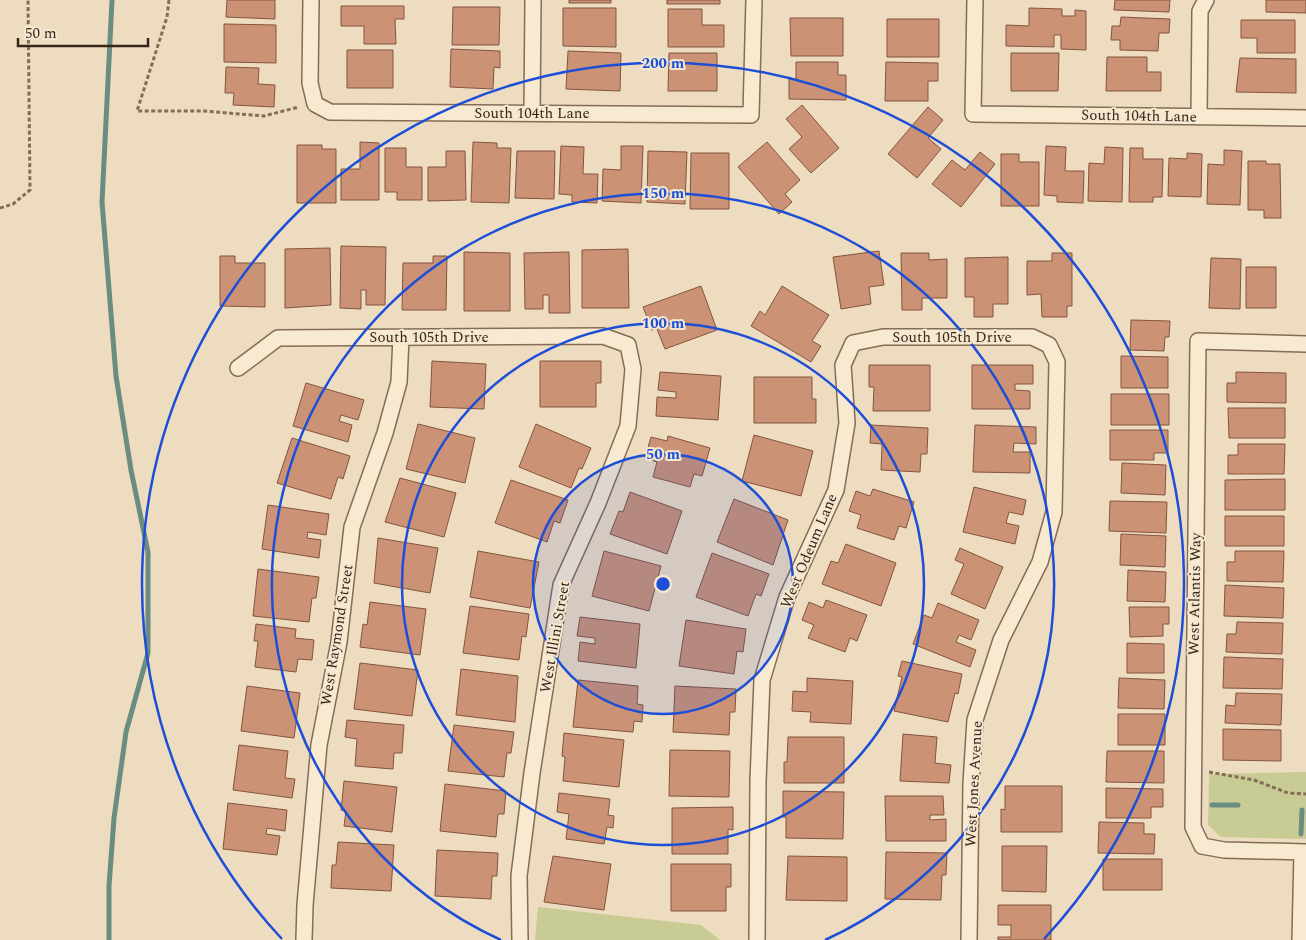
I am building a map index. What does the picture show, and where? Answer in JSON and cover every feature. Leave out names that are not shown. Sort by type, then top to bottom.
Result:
[{"type":"street","points":[[312,0],[310,83],[315,104]]},
{"type":"street","points":[[532,113],[533,0]]},
{"type":"street","name":"South 104th Lane","points":[[315,104],[330,112],[751,115],[754,0]]},
{"type":"street","name":"South 104th Lane","points":[[975,0],[973,114],[1306,118]]},
{"type":"street","points":[[1200,117],[1200,11],[1206,0]]},
{"type":"street","name":"South 105th Drive","points":[[238,368],[278,338],[603,336],[628,345]]},
{"type":"street","name":"South 105th Drive","points":[[854,343],[883,337],[1032,336],[1049,345]]},
{"type":"street","name":"West Raymond Street","points":[[304,940],[304,905],[319,746],[339,642],[352,527],[385,433],[399,382],[401,337]]},
{"type":"street","name":"West Atlantis Way","points":[[1304,852],[1224,850],[1202,846],[1193,827],[1193,771],[1198,341],[1306,344]]},
{"type":"street","name":"West Odeum Lane","points":[[757,940],[758,781],[762,680],[788,596],[836,490],[847,423],[843,365],[854,343]]},
{"type":"street","name":"West Illini Street","points":[[520,940],[519,876],[532,773],[561,585],[598,503],[628,426],[633,369],[628,345]]},
{"type":"street","name":"West Jones Avenue","points":[[969,940],[971,784],[975,720],[1001,640],[1040,562],[1054,512],[1057,362],[1049,345]]},
{"type":"street","points":[[1300,940],[1304,852]]},
{"type":"path","points":[[0,208],[13,204],[30,190],[28,0]]},
{"type":"path","points":[[169,0],[167,17],[137,111],[204,111],[264,116],[315,104]]},
{"type":"path","points":[[1193,771],[1237,776],[1288,793],[1306,794]]},
{"type":"green space","points":[[1306,772],[1306,839],[1221,837],[1208,825],[1209,774]]},
{"type":"green space","points":[[538,907],[701,925],[720,940],[535,940]]},
{"type":"building","points":[[227,0],[275,0],[275,19],[226,17]]},
{"type":"building","points":[[569,0],[611,0],[611,3],[569,3]]},
{"type":"building","points":[[667,0],[720,0],[720,4],[667,4]]},
{"type":"building","points":[[1115,0],[1170,0],[1169,12],[1114,10]]},
{"type":"building","points":[[1266,0],[1306,0],[1306,13],[1266,12]]},
{"type":"building","points":[[341,6],[404,6],[404,19],[395,19],[396,44],[364,44],[364,26],[341,26]]},
{"type":"building","points":[[453,7],[500,7],[499,45],[452,45]]},
{"type":"building","points":[[563,8],[616,8],[616,47],[563,46]]},
{"type":"building","points":[[1029,8],[1062,9],[1062,16],[1075,16],[1075,10],[1086,11],[1086,50],[1061,49],[1061,35],[1054,35],[1054,47],[1006,46],[1006,25],[1029,26]]},
{"type":"building","points":[[668,9],[702,9],[702,25],[724,25],[724,47],[668,47]]},
{"type":"building","points":[[1121,17],[1170,19],[1169,33],[1159,33],[1158,51],[1120,50],[1120,40],[1111,40],[1112,26],[1120,26]]},
{"type":"building","points":[[790,18],[843,18],[843,56],[791,56]]},
{"type":"building","points":[[887,19],[939,19],[939,57],[887,57]]},
{"type":"building","points":[[1241,20],[1295,20],[1295,53],[1257,53],[1257,38],[1241,38]]},
{"type":"building","points":[[224,24],[276,25],[276,63],[224,62]]},
{"type":"building","points":[[451,49],[500,51],[500,68],[494,67],[493,89],[450,87]]},
{"type":"building","points":[[347,50],[393,50],[393,88],[347,88]]},
{"type":"building","points":[[568,51],[621,53],[620,91],[566,89]]},
{"type":"building","points":[[669,53],[717,53],[717,91],[668,91]]},
{"type":"building","points":[[1011,53],[1059,53],[1058,91],[1011,91]]},
{"type":"building","points":[[1107,57],[1147,57],[1147,72],[1161,72],[1161,91],[1106,91]]},
{"type":"building","points":[[1240,58],[1296,59],[1296,93],[1236,92]]},
{"type":"building","points":[[796,62],[838,62],[838,75],[846,75],[846,100],[789,99],[789,79],[796,79]]},
{"type":"building","points":[[886,62],[938,63],[938,81],[928,81],[928,101],[885,101]]},
{"type":"building","points":[[226,67],[259,68],[258,84],[275,85],[274,107],[233,105],[234,93],[225,93]]},
{"type":"building","points":[[802,105],[839,148],[811,173],[789,149],[802,137],[786,119]]},
{"type":"building","points":[[928,107],[943,120],[928,138],[941,149],[917,178],[888,154]]},
{"type":"building","points":[[360,142],[379,143],[379,200],[341,200],[341,169],[360,169]]},
{"type":"building","points":[[473,142],[497,143],[497,148],[511,148],[509,203],[471,202]]},
{"type":"building","points":[[767,142],[800,180],[785,194],[792,202],[779,214],[738,167]]},
{"type":"building","points":[[297,145],[322,145],[322,149],[336,149],[336,203],[297,203]]},
{"type":"building","points":[[561,146],[584,147],[583,174],[598,174],[597,203],[572,202],[572,195],[559,194]]},
{"type":"building","points":[[621,146],[643,146],[641,203],[602,201],[603,169],[621,170]]},
{"type":"building","points":[[1046,146],[1066,147],[1065,171],[1084,171],[1083,203],[1057,202],[1057,196],[1044,195]]},
{"type":"building","points":[[1105,147],[1123,148],[1122,202],[1088,201],[1089,163],[1104,164]]},
{"type":"building","points":[[385,148],[406,148],[406,167],[422,167],[422,200],[397,200],[397,192],[385,192]]},
{"type":"building","points":[[1130,148],[1143,148],[1143,159],[1163,159],[1162,197],[1153,197],[1153,202],[1129,202]]},
{"type":"building","points":[[1224,150],[1242,151],[1240,205],[1207,204],[1208,164],[1224,165]]},
{"type":"building","points":[[446,151],[465,151],[466,200],[428,201],[428,167],[446,167]]},
{"type":"building","points":[[517,151],[555,151],[554,199],[515,198]]},
{"type":"building","points":[[648,151],[687,152],[685,204],[647,202]]},
{"type":"building","points":[[980,152],[995,164],[961,207],[932,184],[952,160],[965,170]]},
{"type":"building","points":[[691,153],[729,153],[729,209],[690,209]]},
{"type":"building","points":[[1187,153],[1202,154],[1201,197],[1168,196],[1169,158],[1187,159]]},
{"type":"building","points":[[1001,154],[1019,154],[1019,162],[1039,162],[1039,206],[1001,206]]},
{"type":"building","points":[[1248,161],[1266,161],[1266,164],[1280,164],[1281,218],[1264,218],[1264,210],[1248,210]]},
{"type":"building","points":[[341,246],[386,247],[385,305],[366,305],[366,290],[361,290],[361,309],[340,308]]},
{"type":"building","points":[[330,248],[331,305],[285,308],[285,249]]},
{"type":"building","points":[[628,249],[629,308],[582,308],[582,250]]},
{"type":"building","points":[[879,251],[884,285],[869,287],[871,304],[841,309],[833,257]]},
{"type":"building","points":[[464,252],[510,253],[510,311],[464,311]]},
{"type":"building","points":[[569,252],[570,313],[549,313],[549,295],[543,295],[543,309],[525,309],[524,253]]},
{"type":"building","points":[[901,253],[929,253],[929,260],[947,259],[947,298],[922,298],[922,310],[902,310]]},
{"type":"building","points":[[1052,253],[1072,253],[1072,306],[1067,306],[1067,317],[1042,317],[1041,294],[1027,295],[1027,261],[1052,261]]},
{"type":"building","points":[[220,256],[235,256],[235,263],[265,263],[265,307],[220,306]]},
{"type":"building","points":[[433,256],[447,256],[446,310],[402,310],[403,263],[433,263]]},
{"type":"building","points":[[1008,257],[1008,304],[993,304],[993,317],[974,317],[974,297],[965,297],[965,258]]},
{"type":"building","points":[[1211,258],[1241,259],[1240,309],[1209,308]]},
{"type":"building","points":[[1246,267],[1276,267],[1276,308],[1246,308]]},
{"type":"building","points":[[701,286],[717,330],[665,349],[657,329],[652,330],[643,307]]},
{"type":"building","points":[[782,286],[829,315],[812,341],[821,346],[811,362],[751,326],[760,311],[765,315]]},
{"type":"building","points":[[1131,320],[1170,321],[1169,337],[1165,337],[1164,351],[1130,350]]},
{"type":"building","points":[[1121,356],[1168,357],[1168,388],[1121,388]]},
{"type":"building","points":[[432,361],[486,364],[484,409],[430,407]]},
{"type":"building","points":[[540,361],[601,361],[601,383],[596,383],[596,407],[540,407]]},
{"type":"building","points":[[869,365],[930,365],[930,411],[873,411],[874,387],[869,387]]},
{"type":"building","points":[[972,365],[1033,365],[1033,384],[1015,384],[1015,390],[1030,391],[1030,409],[972,409]]},
{"type":"building","points":[[660,372],[721,376],[718,420],[656,416],[657,397],[676,398],[676,392],[658,390]]},
{"type":"building","points":[[1236,372],[1286,373],[1286,403],[1227,402],[1227,383],[1236,383]]},
{"type":"building","points":[[754,377],[812,377],[812,399],[816,399],[816,423],[754,423]]},
{"type":"building","points":[[306,383],[364,400],[358,420],[341,415],[339,421],[352,425],[348,442],[293,426]]},
{"type":"building","points":[[1111,394],[1169,394],[1169,425],[1111,425]]},
{"type":"building","points":[[1228,408],[1285,408],[1285,438],[1229,438]]},
{"type":"building","points":[[418,424],[475,438],[465,483],[406,469]]},
{"type":"building","points":[[536,424],[591,448],[582,469],[579,468],[571,488],[519,467]]},
{"type":"building","points":[[871,425],[928,428],[927,454],[921,454],[920,472],[881,470],[882,444],[870,443]]},
{"type":"building","points":[[975,425],[1036,427],[1036,444],[1014,443],[1013,452],[1030,452],[1030,473],[973,472]]},
{"type":"building","points":[[1110,430],[1168,430],[1168,453],[1154,453],[1154,460],[1110,460]]},
{"type":"building","points":[[754,435],[813,451],[801,496],[742,481]]},
{"type":"building","points":[[668,436],[710,448],[702,476],[694,474],[690,487],[653,477],[657,462],[645,458],[651,437],[667,441]]},
{"type":"building","points":[[292,438],[350,456],[343,479],[338,477],[331,499],[277,483]]},
{"type":"building","points":[[1238,444],[1285,444],[1284,474],[1228,474],[1228,455],[1238,455]]},
{"type":"building","points":[[1122,463],[1166,465],[1165,495],[1121,493]]},
{"type":"building","points":[[400,478],[456,493],[444,537],[385,522]]},
{"type":"building","points":[[1285,479],[1285,510],[1225,510],[1225,480]]},
{"type":"building","points":[[511,480],[568,500],[560,523],[554,521],[547,542],[495,523]]},
{"type":"building","points":[[974,487],[1026,500],[1023,515],[1009,512],[1006,523],[1019,526],[1015,544],[963,532]]},
{"type":"building","points":[[873,489],[914,502],[906,528],[899,526],[894,540],[857,528],[861,515],[849,511],[856,491],[870,496]]},
{"type":"building","points":[[630,492],[682,511],[667,554],[610,534],[619,511],[623,512]]},
{"type":"building","points":[[734,499],[788,520],[773,565],[717,542]]},
{"type":"building","points":[[1110,501],[1167,502],[1166,533],[1109,531]]},
{"type":"building","points":[[268,505],[329,514],[326,535],[308,532],[307,538],[321,540],[319,558],[262,549]]},
{"type":"building","points":[[1225,516],[1284,516],[1284,546],[1225,546]]},
{"type":"building","points":[[1121,534],[1166,536],[1165,567],[1120,565]]},
{"type":"building","points":[[378,538],[438,548],[430,593],[374,583]]},
{"type":"building","points":[[846,544],[896,563],[881,606],[822,584],[831,561],[838,563]]},
{"type":"building","points":[[960,548],[1003,567],[985,609],[951,594],[964,564],[955,560]]},
{"type":"building","points":[[478,551],[539,562],[530,608],[470,597]]},
{"type":"building","points":[[604,551],[661,566],[649,611],[592,596]]},
{"type":"building","points":[[1235,551],[1284,551],[1283,582],[1227,581],[1227,562],[1235,562]]},
{"type":"building","points":[[712,553],[769,574],[761,596],[756,594],[748,616],[696,597]]},
{"type":"building","points":[[258,569],[319,577],[316,598],[312,598],[309,622],[253,616]]},
{"type":"building","points":[[1128,570],[1166,572],[1165,602],[1127,601]]},
{"type":"building","points":[[1225,585],[1284,588],[1283,618],[1224,616]]},
{"type":"building","points":[[826,600],[867,615],[857,641],[850,638],[845,652],[808,638],[814,625],[802,620],[809,602],[823,608]]},
{"type":"building","points":[[370,602],[426,609],[420,655],[360,647],[363,624],[367,625]]},
{"type":"building","points":[[938,603],[979,620],[971,640],[959,635],[956,642],[976,650],[970,667],[913,644],[924,615],[932,618]]},
{"type":"building","points":[[470,606],[529,614],[526,637],[522,636],[519,660],[463,653]]},
{"type":"building","points":[[1129,607],[1169,607],[1169,624],[1163,624],[1163,636],[1130,637]]},
{"type":"building","points":[[580,617],[640,624],[636,668],[578,661],[580,642],[595,644],[595,638],[577,636]]},
{"type":"building","points":[[686,620],[746,629],[743,652],[737,651],[734,674],[679,666]]},
{"type":"building","points":[[1237,622],[1283,623],[1282,654],[1226,652],[1227,634],[1236,634]]},
{"type":"building","points":[[256,624],[296,629],[295,638],[314,640],[312,660],[298,659],[296,672],[255,667],[258,641],[254,641]]},
{"type":"building","points":[[1127,643],[1164,644],[1164,673],[1127,673]]},
{"type":"building","points":[[1224,657],[1283,659],[1282,689],[1223,688]]},
{"type":"building","points":[[902,661],[962,674],[958,694],[955,693],[948,722],[894,711],[902,677],[898,676]]},
{"type":"building","points":[[360,663],[418,670],[412,716],[354,709]]},
{"type":"building","points":[[461,669],[518,676],[515,722],[456,715]]},
{"type":"building","points":[[807,678],[853,681],[851,724],[810,722],[811,712],[792,711],[793,691],[807,692]]},
{"type":"building","points":[[1119,678],[1165,680],[1164,709],[1118,708]]},
{"type":"building","points":[[578,680],[638,686],[637,704],[643,705],[642,722],[634,721],[633,732],[573,727]]},
{"type":"building","points":[[247,686],[300,693],[294,738],[241,731]]},
{"type":"building","points":[[675,686],[736,689],[735,712],[730,712],[729,735],[673,732]]},
{"type":"building","points":[[1236,693],[1282,694],[1281,725],[1225,723],[1226,705],[1235,706]]},
{"type":"building","points":[[1118,714],[1165,714],[1165,745],[1118,745]]},
{"type":"building","points":[[347,720],[404,725],[402,753],[394,753],[393,769],[355,766],[357,739],[345,737]]},
{"type":"building","points":[[454,725],[514,732],[511,753],[507,753],[504,777],[448,771]]},
{"type":"building","points":[[1223,729],[1281,730],[1281,761],[1223,760]]},
{"type":"building","points":[[564,733],[624,740],[619,787],[563,781],[565,757],[562,756]]},
{"type":"building","points":[[903,734],[937,737],[935,763],[951,765],[949,783],[900,781]]},
{"type":"building","points":[[788,737],[844,737],[844,783],[784,783],[784,762],[787,762]]},
{"type":"building","points":[[239,745],[288,751],[285,778],[295,779],[292,798],[233,790]]},
{"type":"building","points":[[670,750],[730,751],[729,797],[669,796]]},
{"type":"building","points":[[1107,751],[1164,751],[1164,783],[1106,782]]},
{"type":"building","points":[[344,781],[397,787],[392,832],[344,826],[346,811],[341,810]]},
{"type":"building","points":[[445,784],[506,791],[504,814],[498,814],[496,837],[440,831]]},
{"type":"building","points":[[1005,786],[1062,786],[1062,832],[1001,832],[1001,809],[1005,810]]},
{"type":"building","points":[[1106,788],[1163,789],[1163,807],[1151,807],[1151,818],[1106,818]]},
{"type":"building","points":[[783,791],[844,792],[843,839],[786,838],[786,817],[783,817]]},
{"type":"building","points":[[559,793],[610,799],[608,815],[614,816],[613,828],[607,827],[604,844],[566,839],[569,814],[557,812]]},
{"type":"building","points":[[885,796],[943,796],[944,815],[930,815],[930,820],[946,819],[946,841],[886,841]]},
{"type":"building","points":[[228,803],[287,810],[285,831],[267,828],[266,834],[280,836],[277,855],[223,849]]},
{"type":"building","points":[[733,807],[733,830],[728,829],[728,854],[672,854],[672,808]]},
{"type":"building","points":[[1099,822],[1144,823],[1144,834],[1155,834],[1154,854],[1098,853]]},
{"type":"building","points":[[338,842],[394,845],[391,891],[331,888],[332,865],[336,865]]},
{"type":"building","points":[[1002,846],[1047,846],[1046,892],[1002,891]]},
{"type":"building","points":[[437,850],[498,853],[497,876],[492,876],[491,899],[435,896]]},
{"type":"building","points":[[886,852],[947,853],[946,875],[942,875],[941,900],[885,899]]},
{"type":"building","points":[[553,856],[611,864],[604,910],[544,902]]},
{"type":"building","points":[[788,856],[847,857],[847,901],[786,900]]},
{"type":"building","points":[[1103,859],[1162,859],[1162,890],[1103,890]]},
{"type":"building","points":[[671,864],[731,864],[731,887],[726,887],[726,911],[671,911]]},
{"type":"building","points":[[998,905],[1051,905],[1051,940],[998,940],[998,937],[1011,937],[1011,925],[998,925]]},
{"type":"waterway","points":[[109,940],[109,886],[114,818],[126,732],[148,653],[148,552],[131,470],[116,376],[102,202],[112,0]]},
{"type":"waterway","points":[[1212,805],[1238,805]]},
{"type":"waterway","points":[[1301,834],[1302,810]]}]
